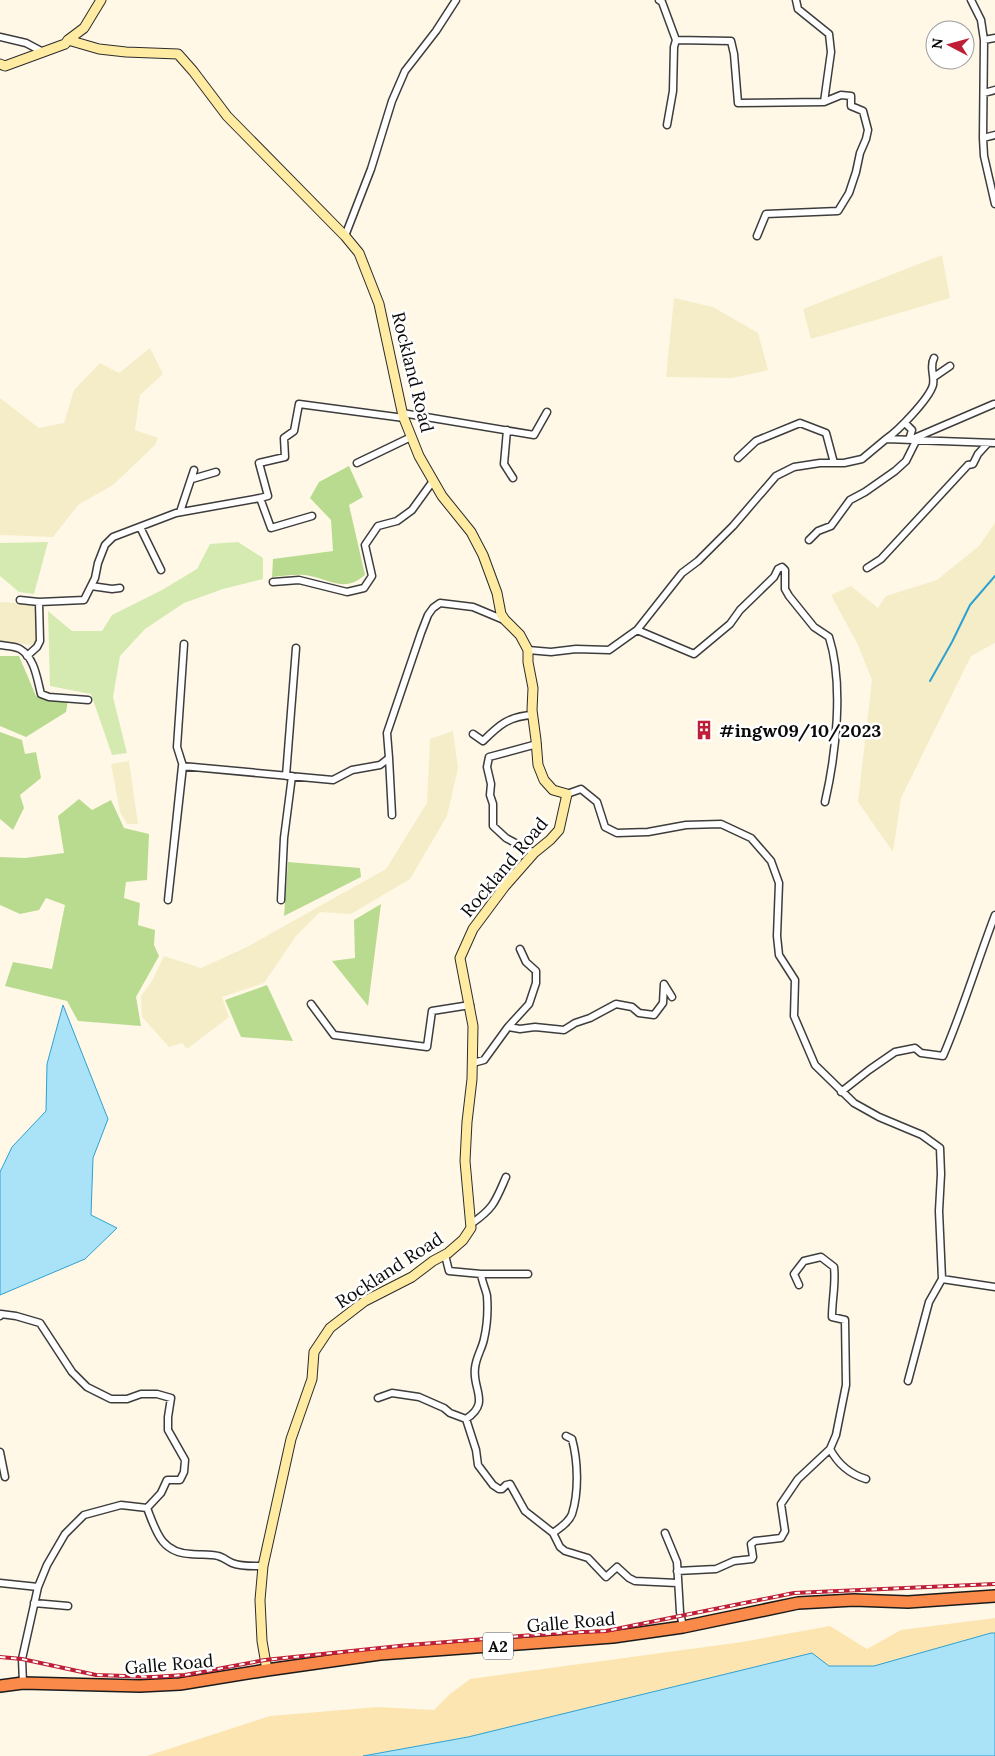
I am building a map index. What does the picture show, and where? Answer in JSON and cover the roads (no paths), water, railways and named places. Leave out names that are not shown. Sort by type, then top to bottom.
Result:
[{"type":"highway","name":"Galle Road","points":[[0,1686],[23,1683],[140,1686],[172,1684],[380,1654],[588,1640],[683,1627],[798,1603],[854,1600],[908,1602],[995,1596]]},
{"type":"street","points":[[0,64],[5,66],[65,44],[84,28],[101,0]]},
{"type":"street","points":[[345,236],[372,169],[392,101],[405,71],[436,31],[456,0]]},
{"type":"street","points":[[796,0],[798,9],[830,34],[831,52],[824,102]]},
{"type":"street","points":[[971,0],[981,20],[984,40],[984,156],[993,187],[995,204]]},
{"type":"street","points":[[662,1],[676,40],[674,47],[673,91],[667,125]]},
{"type":"street","points":[[0,37],[26,43],[43,52]]},
{"type":"street","points":[[984,40],[995,38]]},
{"type":"street","name":"Rockland Road","points":[[68,40],[99,49],[178,54],[227,116],[345,236],[359,253],[379,304],[403,416],[411,437],[419,456],[442,496],[471,532],[483,555],[497,593],[501,614],[504,620],[520,635],[528,650],[528,662],[533,688],[533,715],[538,765],[544,780],[553,790],[567,794],[560,830],[534,853],[505,886],[472,929],[460,958],[473,1026],[473,1063],[465,1161],[471,1224],[464,1240],[412,1277],[365,1301],[330,1328],[314,1352],[312,1380],[296,1419],[263,1566],[260,1600],[262,1641],[267,1670]]},
{"type":"street","points":[[676,40],[731,41],[734,54],[738,103],[824,102],[841,95],[851,96],[851,106],[863,111],[868,130],[866,139],[860,153],[849,193],[838,211],[766,214],[757,236]]},
{"type":"street","points":[[984,93],[995,90]]},
{"type":"street","points":[[983,138],[995,136]]},
{"type":"street","points":[[528,650],[551,652],[576,649],[609,650],[637,630],[682,573],[698,561],[733,526],[776,476],[794,467],[844,463],[862,459],[886,439],[898,432],[932,386],[934,377],[931,365],[934,358]]},
{"type":"street","points":[[934,377],[950,366]]},
{"type":"street","points":[[20,600],[39,602],[84,600],[105,546],[113,537],[180,512],[268,496],[258,463],[285,457],[284,438],[294,431],[299,404],[403,416],[534,435],[547,412]]},
{"type":"street","points":[[912,441],[994,404]]},
{"type":"street","points":[[738,458],[756,441],[800,423],[826,433],[834,463]]},
{"type":"street","points":[[809,540],[818,531],[831,526],[850,500],[865,492],[906,461],[912,441],[912,430],[905,423]]},
{"type":"street","points":[[507,430],[504,464],[513,478]]},
{"type":"street","points":[[357,463],[411,437]]},
{"type":"street","points":[[886,439],[991,443]]},
{"type":"street","points":[[867,568],[881,559],[968,465],[973,464],[978,454],[991,443]]},
{"type":"street","points":[[180,512],[194,470]]},
{"type":"street","points":[[192,479],[216,472]]},
{"type":"street","points":[[272,582],[299,580],[347,592],[364,588],[372,576],[365,545],[378,526],[397,521],[412,510],[433,481]]},
{"type":"street","points":[[260,498],[271,528],[312,516]]},
{"type":"street","points":[[140,527],[161,570]]},
{"type":"street","points":[[637,630],[694,654],[730,624],[740,610],[782,567],[785,570],[785,589],[814,627],[829,636],[833,649],[836,708],[832,772],[825,802]]},
{"type":"street","points":[[91,586],[112,589],[120,588]]},
{"type":"street","points":[[27,656],[37,647],[40,641],[39,602]]},
{"type":"street","points":[[392,815],[387,733],[421,633],[432,608],[440,603],[473,607],[504,620]]},
{"type":"street","points":[[182,766],[168,900],[183,766],[177,747],[184,644]]},
{"type":"street","points":[[0,645],[22,650],[32,663],[41,694],[50,697],[88,700]]},
{"type":"street","points":[[281,900],[296,648]]},
{"type":"street","points":[[473,734],[483,741],[500,724],[520,716],[533,715]]},
{"type":"street","points":[[534,853],[506,838],[493,826],[493,804],[490,795],[491,784],[487,767],[489,757],[536,744]]},
{"type":"street","points":[[182,766],[333,780],[352,770],[380,765],[389,758]]},
{"type":"street","points":[[567,794],[581,789],[597,802],[605,827],[616,834],[648,832],[686,825],[721,824],[751,838],[771,861],[779,883],[778,955],[795,980],[794,1016],[815,1065],[854,1103],[879,1117],[922,1135],[940,1148],[939,1220],[942,1279],[929,1302],[908,1381]]},
{"type":"street","points":[[841,1092],[896,1052],[915,1048],[921,1052],[943,1056],[961,1014],[976,965],[995,915]]},
{"type":"street","points":[[473,1063],[484,1060],[508,1027],[529,1004],[536,983],[536,971],[526,962],[520,949]]},
{"type":"street","points":[[508,1027],[564,1030],[616,1004],[632,1008],[639,1013],[654,1016],[663,1003],[664,984],[672,997]]},
{"type":"street","points":[[311,1004],[334,1035],[426,1047],[432,1011],[470,1005]]},
{"type":"street","points":[[471,1224],[487,1213],[494,1205],[506,1177]]},
{"type":"street","points":[[445,1255],[450,1271],[481,1274],[528,1274]]},
{"type":"street","points":[[677,1571],[716,1569],[734,1561],[752,1559],[751,1544],[755,1541],[781,1538],[785,1531],[781,1504],[798,1479],[830,1449],[836,1435],[846,1385],[845,1320],[832,1316],[832,1300],[836,1281],[834,1267],[821,1257],[804,1261],[794,1274],[799,1285]]},
{"type":"street","points":[[466,1419],[476,1412],[480,1398],[474,1374],[477,1357],[484,1340],[487,1311],[487,1294],[481,1274]]},
{"type":"street","points":[[942,1279],[995,1287]]},
{"type":"street","points":[[0,1316],[1,1314],[16,1316],[40,1323],[72,1372],[87,1387],[111,1399],[126,1399],[141,1394],[157,1394],[171,1398],[168,1430],[185,1460],[184,1472],[180,1480],[167,1480],[161,1493],[147,1508]]},
{"type":"street","points":[[378,1398],[392,1393],[419,1396],[450,1413],[466,1419]]},
{"type":"street","points":[[466,1419],[476,1450],[478,1465],[484,1471],[485,1476],[499,1489],[510,1484],[525,1511],[553,1534],[560,1547],[565,1551],[588,1558],[606,1577],[617,1567],[635,1581],[677,1583]]},
{"type":"street","points":[[553,1534],[563,1526],[572,1514],[576,1494],[574,1448],[572,1439],[566,1436]]},
{"type":"street","points":[[830,1449],[847,1471],[866,1479]]},
{"type":"street","points":[[0,1452],[5,1477]]},
{"type":"street","points":[[23,1683],[22,1659],[38,1587],[47,1565],[65,1534],[84,1515],[121,1505],[147,1508]]},
{"type":"street","points":[[147,1508],[158,1536],[167,1546],[176,1551],[189,1554],[220,1556],[232,1563],[263,1566]]},
{"type":"street","points":[[665,1533],[677,1562],[677,1583],[683,1627]]},
{"type":"street","points":[[0,1583],[38,1587]]},
{"type":"street","points":[[34,1602],[68,1606]]},
{"type":"water","points":[[63,1005],[108,1119],[93,1158],[91,1215],[117,1228],[85,1259],[0,1295],[0,1172],[12,1147],[46,1111],[47,1064]]},
{"type":"water","points":[[995,1633],[995,1756],[363,1756],[468,1737],[812,1653],[829,1666],[874,1666]]},
{"type":"waterway","points":[[930,681],[970,605],[995,576]]},
{"type":"railway","points":[[0,1657],[22,1659],[96,1675],[153,1677],[185,1675],[265,1660],[409,1645],[606,1631],[794,1593],[995,1584]]},
{"type":"place","name":"#ingw09/10/2023","points":[[704,730]]}]
